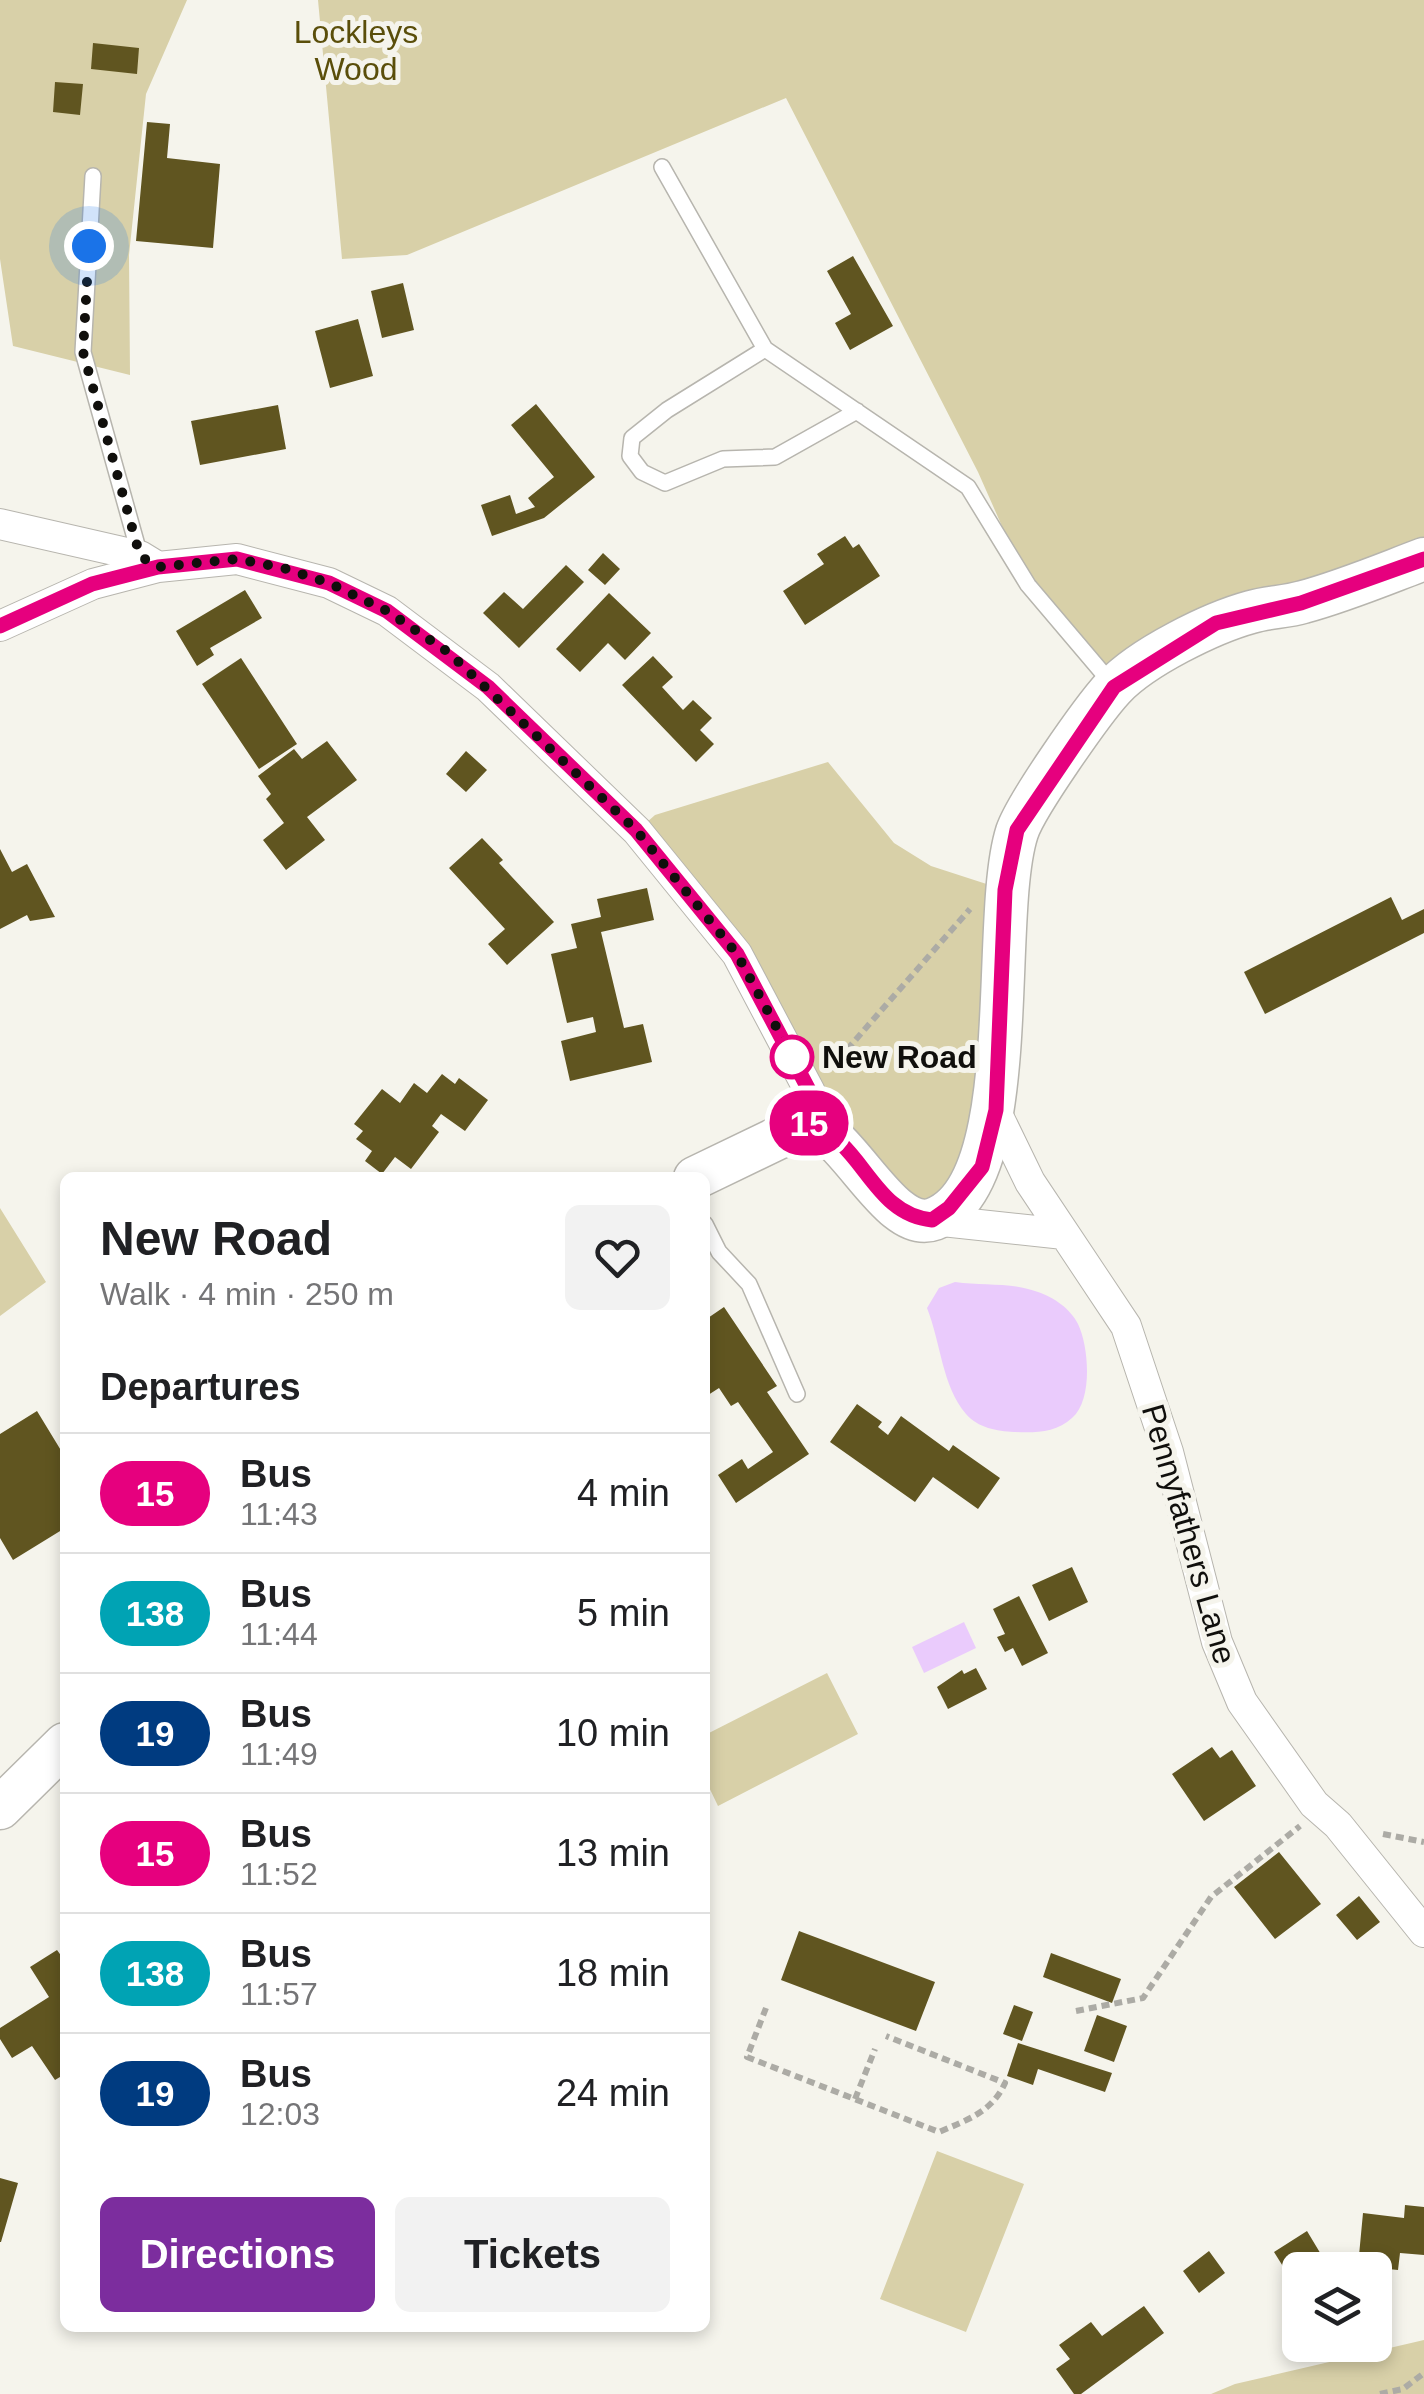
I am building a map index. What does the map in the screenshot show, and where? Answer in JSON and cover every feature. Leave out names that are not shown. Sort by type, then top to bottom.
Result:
[{"type":"street","points":[[0,524],[149,562],[237,559],[283,568],[329,583],[387,611],[448,652],[648,845],[737,954],[809,1108],[889,1205],[913,1218],[1064,1234]]},
{"type":"street","points":[[932,1220],[949,1208],[982,1167],[996,1110],[1005,890],[1017,830],[1114,687],[1216,623],[1301,603],[1424,559]]},
{"type":"street","points":[[0,626],[149,562]]},
{"type":"street","points":[[704,1172],[809,1108]]},
{"type":"street","name":"Pennyfathers Lane","points":[[996,1110],[1030,1182],[1126,1326],[1168,1452],[1217,1642],[1242,1702],[1321,1810],[1424,1932]]},
{"type":"street","points":[[0,1808],[60,1749]]},
{"type":"lane","points":[[662,166],[765,350],[968,487],[1028,585],[1114,687]]},
{"type":"lane","points":[[93,176],[83,352],[149,562]]},
{"type":"lane","points":[[765,350],[668,410],[632,438],[630,456],[642,472],[665,482],[723,459],[775,457],[858,411]]},
{"type":"lane","points":[[710,1234],[719,1252],[749,1284],[798,1394]]},
{"type":"path","points":[[809,1108],[973,905]]},
{"type":"path","points":[[1076,2011],[1143,1998],[1211,1897],[1321,1810]]},
{"type":"path","points":[[766,2008],[747,2057],[938,2132],[988,2108],[1005,2083],[886,2036]]},
{"type":"path","points":[[855,2099],[876,2049]]},
{"type":"path","points":[[1380,2394],[1403,2389],[1424,2373]]},
{"type":"green space","points":[[0,0],[187,0],[146,94],[129,255],[130,375],[13,346],[0,259]]},
{"type":"green space","name":"Lockleys Wood","points":[[318,0],[1424,0],[1424,559],[1115,687],[1028,585],[978,472],[786,98],[407,255],[342,259]]},
{"type":"green space","points":[[828,762],[894,843],[931,866],[1005,890],[995,1110],[933,1220],[838,1140],[778,1029],[637,831],[655,815]]},
{"type":"green space","points":[[0,1208],[46,1282],[0,1316]]},
{"type":"green space","points":[[827,1673],[858,1734],[718,1806],[710,1789],[710,1732]]},
{"type":"green space","points":[[937,2151],[1024,2184],[966,2332],[880,2299]]},
{"type":"green space","points":[[1424,2340],[1424,2394],[1211,2394],[1235,2384],[1330,2362],[1392,2362],[1392,2347]]},
{"type":"shaded area","points":[[955,1282],[1028,1289],[1050,1297],[1071,1313],[1082,1334],[1087,1373],[1079,1410],[1066,1423],[1037,1432],[1001,1431],[976,1423],[966,1414],[952,1391],[927,1308],[939,1288]]},
{"type":"shaded area","points":[[964,1622],[976,1648],[924,1673],[912,1647]]},
{"type":"building","points":[[93,43],[139,48],[137,74],[91,69]]},
{"type":"building","points":[[55,82],[83,84],[80,115],[53,112]]},
{"type":"building","points":[[147,122],[170,124],[167,158],[220,164],[213,248],[136,241]]},
{"type":"building","points":[[853,256],[893,326],[850,350],[835,323],[851,314],[827,271]]},
{"type":"building","points":[[403,283],[414,330],[382,338],[371,291]]},
{"type":"building","points":[[358,319],[373,376],[330,388],[315,331]]},
{"type":"building","points":[[536,404],[595,477],[544,518],[492,536],[481,505],[510,495],[516,514],[535,507],[528,498],[554,477],[511,425]]},
{"type":"building","points":[[278,405],[286,449],[200,465],[191,421]]},
{"type":"building","points":[[845,536],[853,548],[859,544],[880,576],[805,625],[783,591],[824,564],[817,554]]},
{"type":"building","points":[[603,553],[620,569],[605,585],[588,570]]},
{"type":"building","points":[[566,565],[584,582],[519,648],[483,613],[504,592],[523,609]]},
{"type":"building","points":[[245,590],[262,618],[210,648],[214,655],[197,666],[176,631]]},
{"type":"building","points":[[609,593],[651,633],[625,660],[608,643],[580,672],[556,649]]},
{"type":"building","points":[[653,656],[673,677],[662,687],[683,710],[693,700],[712,718],[700,730],[714,744],[696,762],[622,685]]},
{"type":"building","points":[[241,658],[297,744],[259,769],[202,684]]},
{"type":"building","points":[[327,741],[357,780],[307,817],[325,840],[286,870],[263,840],[284,823],[266,799],[271,794],[258,776],[294,749],[302,759]]},
{"type":"building","points":[[466,751],[487,770],[466,792],[446,774]]},
{"type":"building","points":[[482,838],[503,860],[499,863],[554,922],[507,965],[488,944],[505,929],[449,868]]},
{"type":"building","points":[[0,849],[12,872],[27,864],[55,917],[30,921],[27,915],[0,929]]},
{"type":"building","points":[[647,888],[654,920],[601,932],[624,1028],[643,1024],[652,1062],[570,1081],[561,1041],[596,1032],[593,1017],[567,1023],[551,954],[577,948],[571,924],[601,917],[597,899]]},
{"type":"building","points":[[1391,897],[1402,920],[1424,909],[1424,933],[1265,1014],[1244,972]]},
{"type":"building","points":[[442,1074],[455,1084],[459,1078],[488,1100],[465,1131],[441,1114],[432,1126],[439,1132],[411,1169],[395,1157],[379,1172],[365,1161],[372,1151],[356,1139],[363,1131],[354,1124],[382,1089],[400,1103],[414,1083],[427,1093]]},
{"type":"building","points":[[724,1307],[777,1386],[767,1392],[809,1454],[736,1503],[718,1475],[742,1459],[748,1469],[773,1452],[738,1402],[731,1406],[719,1388],[710,1394],[710,1317]]},
{"type":"building","points":[[857,1404],[882,1422],[878,1427],[888,1435],[901,1416],[949,1451],[953,1445],[1000,1478],[978,1509],[933,1477],[915,1502],[830,1442]]},
{"type":"building","points":[[37,1411],[60,1449],[60,1531],[13,1560],[0,1538],[0,1434]]},
{"type":"building","points":[[1072,1567],[1088,1602],[1049,1621],[1032,1585]]},
{"type":"building","points":[[1019,1596],[1048,1653],[1022,1666],[1013,1648],[1005,1652],[997,1637],[1005,1634],[993,1609]]},
{"type":"building","points":[[976,1668],[987,1689],[948,1709],[937,1687],[962,1670],[964,1674]]},
{"type":"building","points":[[1212,1747],[1220,1758],[1232,1750],[1256,1786],[1204,1821],[1172,1774]]},
{"type":"building","points":[[1279,1852],[1321,1904],[1275,1939],[1234,1887]]},
{"type":"building","points":[[1359,1896],[1380,1922],[1357,1940],[1336,1915]]},
{"type":"building","points":[[799,1931],[935,1982],[916,2031],[781,1980]]},
{"type":"building","points":[[57,1950],[60,1954],[60,2077],[55,2080],[32,2046],[12,2058],[0,2039],[0,2028],[49,1997],[30,1967]]},
{"type":"building","points":[[1051,1953],[1121,1979],[1112,2003],[1043,1977]]},
{"type":"building","points":[[1014,2005],[1033,2012],[1022,2041],[1003,2034]]},
{"type":"building","points":[[1097,2015],[1127,2026],[1114,2062],[1084,2051]]},
{"type":"building","points":[[1018,2043],[1112,2073],[1105,2092],[1038,2069],[1033,2085],[1007,2076]]},
{"type":"building","points":[[0,2178],[18,2183],[1,2242],[0,2242]]},
{"type":"building","points":[[1405,2205],[1424,2207],[1424,2255],[1400,2253],[1398,2270],[1392,2269],[1392,2252],[1359,2252],[1363,2213],[1404,2218]]},
{"type":"building","points":[[1307,2231],[1320,2252],[1282,2252],[1282,2265],[1274,2252]]},
{"type":"building","points":[[1209,2251],[1225,2273],[1199,2293],[1183,2271]]},
{"type":"building","points":[[1144,2306],[1164,2333],[1081,2394],[1074,2394],[1056,2369],[1070,2359],[1059,2345],[1091,2322],[1102,2336]]},
{"type":"bus line","name":"15","points":[[0,626],[92,584],[158,567],[237,559],[329,583],[387,611],[448,652],[488,687],[632,826],[737,954],[810,1092],[809,1124],[825,1128],[838,1140],[889,1205],[913,1218],[932,1220],[949,1208],[982,1167],[996,1110],[1005,890],[1017,830],[1114,687],[1216,623],[1301,603],[1424,559]]},
{"type":"place","name":"New Road","points":[[792,1057]]},
{"type":"route","points":[[89,246],[83,352],[140,556],[158,567],[237,559],[283,568],[329,583],[387,611],[448,652],[636,830],[737,954],[794,1060],[792,1057]]}]
